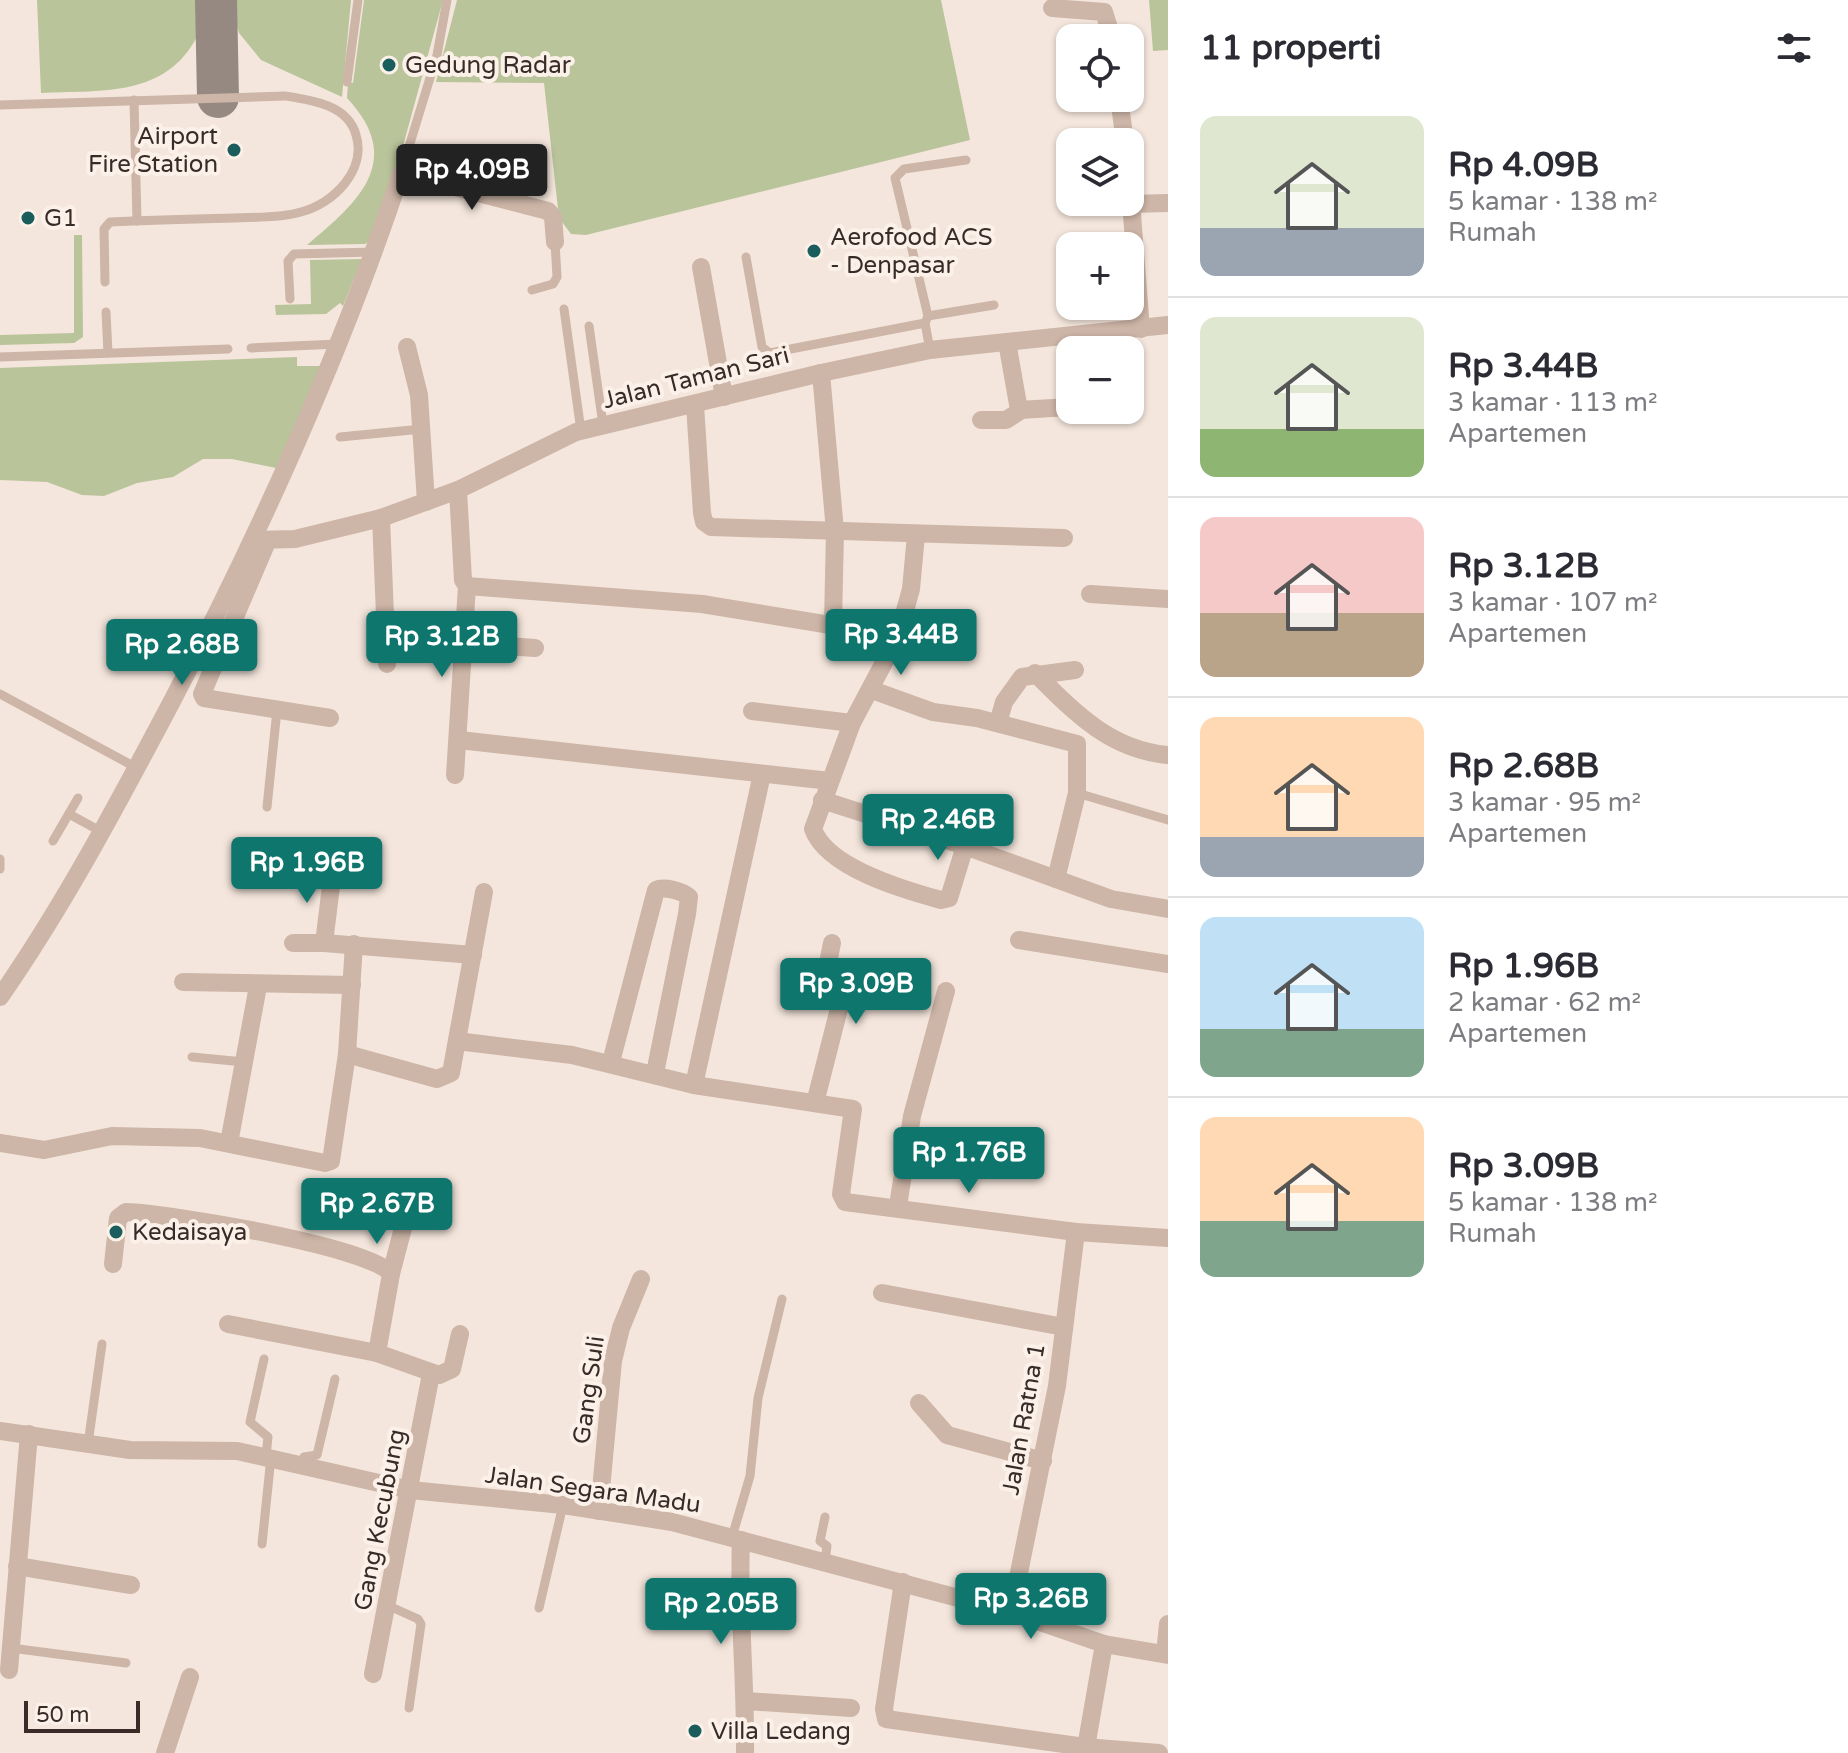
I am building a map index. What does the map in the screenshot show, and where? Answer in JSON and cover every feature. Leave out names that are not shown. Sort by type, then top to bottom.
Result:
[{"type":"street","points":[[1052,8],[1104,12],[1108,24]]},
{"type":"street","points":[[330,718],[204,698],[202,694],[374,252],[401,173],[548,211],[553,217],[555,242]]},
{"type":"street","points":[[1144,199],[1168,203]]},
{"type":"street","points":[[1132,216],[1141,329]]},
{"type":"street","points":[[701,267],[724,397]]},
{"type":"street","name":"Jalan Taman Sari","points":[[261,541],[305,537],[381,518],[458,490],[581,431],[821,373],[930,350],[1168,325]]},
{"type":"street","points":[[1007,342],[1020,411]]},
{"type":"street","points":[[407,347],[419,395],[426,502]]},
{"type":"street","points":[[821,373],[835,531],[833,623]]},
{"type":"street","points":[[695,405],[702,513],[707,525],[715,528],[1064,538]]},
{"type":"street","points":[[981,420],[1006,420],[1020,411],[1056,408]]},
{"type":"street","points":[[455,775],[467,586],[463,580],[458,490]]},
{"type":"street","points":[[381,518],[387,664]]},
{"type":"street","points":[[916,535],[911,589],[898,636],[852,723],[813,829],[835,856],[860,872],[937,899],[949,898],[965,846]]},
{"type":"street","points":[[0,997],[30,954],[102,832],[261,541]]},
{"type":"street","points":[[467,586],[702,604],[898,636]]},
{"type":"street","points":[[1090,594],[1168,599]]},
{"type":"street","points":[[463,643],[535,648]]},
{"type":"street","points":[[998,723],[1014,684],[1035,673],[1075,670]]},
{"type":"street","points":[[1035,673],[1103,735],[1134,749],[1168,755]]},
{"type":"street","points":[[872,690],[933,712],[998,723],[1077,744],[1077,793],[1056,879]]},
{"type":"street","points":[[752,711],[852,723]]},
{"type":"street","points":[[459,740],[830,781]]},
{"type":"street","points":[[694,1085],[762,774]]},
{"type":"street","points":[[822,800],[965,846],[1111,899],[1168,909]]},
{"type":"street","points":[[324,943],[332,878]]},
{"type":"street","points":[[611,1062],[656,890],[662,888],[686,894],[689,897],[687,914],[655,1073]]},
{"type":"street","points":[[347,1054],[446,1078],[451,1073],[484,892]]},
{"type":"street","points":[[1019,940],[1168,964]]},
{"type":"street","points":[[293,943],[354,944],[473,955]]},
{"type":"street","points":[[815,1103],[843,993],[826,973],[832,943]]},
{"type":"street","points":[[0,1143],[44,1150],[112,1136],[200,1138],[325,1163],[331,1161],[347,1054],[354,944]]},
{"type":"street","points":[[183,982],[258,986],[352,985]]},
{"type":"street","points":[[229,1143],[258,986]]},
{"type":"street","points":[[898,1206],[912,1116],[946,991]]},
{"type":"street","points":[[457,1041],[611,1062],[694,1085],[853,1109],[843,1200],[1076,1232],[1168,1238]]},
{"type":"street","points":[[113,1264],[118,1218],[122,1213],[134,1212],[264,1233],[361,1255],[384,1266],[391,1274]]},
{"type":"street","points":[[377,1353],[403,1228]]},
{"type":"street","name":"Jalan Ratna 1","points":[[1011,1612],[1043,1461],[1076,1232]]},
{"type":"street","name":"Gang Suli","points":[[599,1511],[613,1361],[621,1328],[641,1279]]},
{"type":"street","points":[[882,1293],[1064,1327]]},
{"type":"street","points":[[228,1324],[377,1353],[431,1374],[443,1374],[452,1369],[460,1334]]},
{"type":"street","name":"Gang Kecubung","points":[[373,1674],[389,1606],[431,1374]]},
{"type":"street","points":[[919,1403],[947,1435],[1043,1461]]},
{"type":"street","name":"Jalan Segara Madu","points":[[0,1431],[142,1450],[222,1449],[410,1490],[563,1505],[672,1522],[1011,1612],[1104,1644],[1166,1654]]},
{"type":"street","points":[[9,1670],[29,1434]]},
{"type":"street","points":[[737,1538],[746,1701],[745,1753]]},
{"type":"street","points":[[17,1566],[131,1585]]},
{"type":"street","points":[[903,1582],[884,1709],[886,1719],[1085,1750],[1159,1753]]},
{"type":"street","points":[[1166,1654],[1168,1624]]},
{"type":"street","points":[[1085,1750],[1104,1644]]},
{"type":"street","points":[[165,1753],[190,1677]]},
{"type":"street","points":[[746,1701],[851,1708]]},
{"type":"lane","points":[[347,82],[358,0]]},
{"type":"lane","points":[[401,173],[437,55],[447,0]]},
{"type":"lane","points":[[0,105],[285,96],[343,113],[357,136],[356,162],[338,191],[312,209],[269,216],[110,222],[104,226],[105,282]]},
{"type":"lane","points":[[134,100],[137,221]]},
{"type":"lane","points":[[930,350],[895,178],[904,169],[966,160]]},
{"type":"lane","points":[[532,290],[553,284],[557,277],[555,242]]},
{"type":"lane","points":[[290,299],[288,261],[294,254],[374,252]]},
{"type":"lane","points":[[746,257],[762,347],[770,353],[994,305]]},
{"type":"lane","points":[[564,309],[581,431]]},
{"type":"lane","points":[[106,312],[108,353]]},
{"type":"lane","points":[[589,326],[603,425]]},
{"type":"lane","points":[[251,348],[338,344]]},
{"type":"lane","points":[[0,357],[228,349]]},
{"type":"lane","points":[[340,437],[422,429]]},
{"type":"lane","points":[[0,694],[137,768]]},
{"type":"lane","points":[[267,807],[277,710]]},
{"type":"lane","points":[[1077,793],[1168,820]]},
{"type":"lane","points":[[53,841],[78,798]]},
{"type":"lane","points":[[69,814],[102,832]]},
{"type":"lane","points":[[0,859],[0,869]]},
{"type":"lane","points":[[192,1057],[244,1063]]},
{"type":"lane","points":[[737,1538],[750,1476],[758,1398],[782,1299]]},
{"type":"lane","points":[[88,1444],[102,1344]]},
{"type":"lane","points":[[262,1544],[268,1437],[250,1422],[264,1359]]},
{"type":"lane","points":[[303,1465],[305,1457],[317,1455],[335,1379]]},
{"type":"lane","points":[[539,1608],[563,1505]]},
{"type":"lane","points":[[825,1517],[820,1541],[827,1546],[825,1562]]},
{"type":"lane","points":[[389,1606],[418,1619],[421,1624],[409,1708]]},
{"type":"lane","points":[[11,1648],[126,1663]]},
{"type":"green space","points":[[37,0],[206,0],[203,22],[194,42],[180,60],[164,73],[126,87],[41,93]]},
{"type":"green space","points":[[230,0],[351,0],[342,97],[261,60],[239,33]]},
{"type":"green space","points":[[364,0],[443,0],[403,146],[371,240],[365,244],[307,245],[358,196],[369,178],[374,160],[373,141],[364,120],[347,98],[348,83],[353,83]]},
{"type":"green space","points":[[457,0],[941,0],[970,140],[586,235],[571,234],[559,218],[544,83],[436,82]]},
{"type":"green space","points":[[1149,0],[1168,0],[1168,50],[1153,51]]},
{"type":"green space","points":[[74,235],[82,235],[83,337],[74,343],[0,345],[0,335],[74,333]]},
{"type":"green space","points":[[362,259],[343,306],[340,303],[326,314],[276,315],[275,305],[311,304],[310,260]]},
{"type":"green space","points":[[297,357],[297,366],[320,366],[281,469],[232,459],[203,459],[173,477],[137,483],[104,496],[82,495],[47,482],[0,480],[0,368]]},
{"type":"taxiway","points":[[216,0],[218,97]]},
{"type":"place","name":"Gedung Radar","points":[[389,65]]},
{"type":"place","name":"Airport Fire Station","points":[[234,150]]},
{"type":"place","name":"G1","points":[[28,218]]},
{"type":"place","name":"Aerofood ACS - Denpasar","points":[[814,251]]},
{"type":"place","name":"Kedaisaya","points":[[116,1232]]},
{"type":"place","name":"Villa Ledang","points":[[695,1731]]}]
